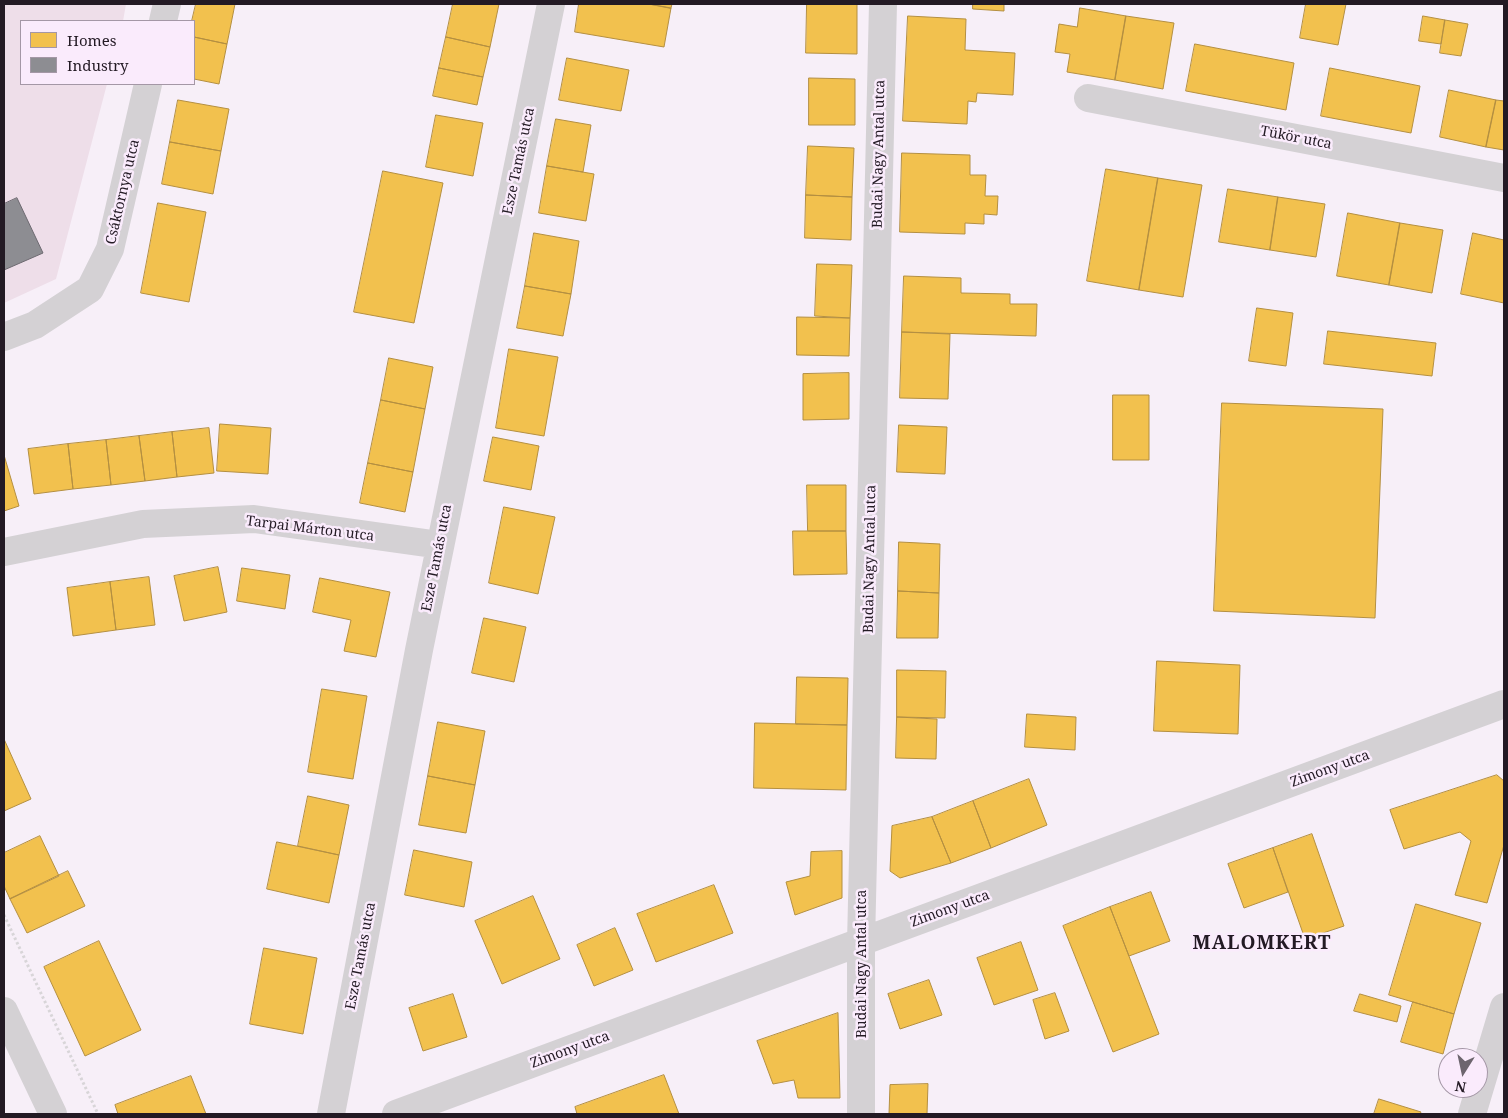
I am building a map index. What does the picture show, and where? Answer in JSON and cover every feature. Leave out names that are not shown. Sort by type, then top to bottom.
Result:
[{"type":"street","points":[[163,20],[167,4]]},
{"type":"street","name":"Esze Tamás utca","points":[[332,1114],[440,545],[551,4]]},
{"type":"street","name":"Budai Nagy Antal utca","points":[[861,1114],[861,942],[883,4]]},
{"type":"street","name":"Csáktornya utca","points":[[4,337],[35,325],[90,289],[110,249],[148,85]]},
{"type":"street","name":"Tükör utca","points":[[1088,98],[1504,178]]},
{"type":"street","name":"Tarpai Márton utca","points":[[4,552],[144,524],[254,519],[440,545]]},
{"type":"street","name":"Zimony utca","points":[[396,1114],[1504,704]]},
{"type":"street","points":[[1472,1114],[1504,1007]]},
{"type":"street","points":[[4,1011],[53,1114]]},
{"type":"path","points":[[4,914],[98,1114]]},
{"type":"shaded area","points":[[4,4],[126,4],[123,20],[20,20],[20,85],[107,85],[56,279],[4,303]]},
{"type":"building: Homes","points":[[196,4],[235,4],[227,44],[195,37],[195,20],[192,20]]},
{"type":"building: Homes","points":[[453,4],[499,4],[490,47],[446,37]]},
{"type":"building: Homes","points":[[579,4],[649,4],[671,8],[664,47],[575,32]]},
{"type":"building: Homes","points":[[649,4],[672,4],[671,8]]},
{"type":"building: Homes","points":[[807,4],[857,4],[857,54],[806,53]]},
{"type":"building: Homes","points":[[973,4],[1004,4],[1004,11],[973,9]]},
{"type":"building: Homes","points":[[1306,4],[1346,4],[1338,45],[1300,38]]},
{"type":"building: Homes","points":[[1080,8],[1126,16],[1115,80],[1067,72],[1070,54],[1055,52],[1059,24],[1077,27]]},
{"type":"building: Homes","points":[[908,16],[966,19],[965,50],[1015,53],[1013,95],[977,93],[976,102],[968,101],[967,124],[903,121]]},
{"type":"building: Homes","points":[[1126,16],[1174,23],[1163,89],[1115,80]]},
{"type":"building: Homes","points":[[1423,16],[1445,20],[1441,44],[1419,41]]},
{"type":"building: Homes","points":[[1445,20],[1468,24],[1461,56],[1440,53]]},
{"type":"building: Homes","points":[[195,37],[227,44],[219,84],[195,79]]},
{"type":"building: Homes","points":[[446,37],[490,47],[483,77],[439,68]]},
{"type":"building: Homes","points":[[1195,44],[1294,63],[1286,110],[1186,91]]},
{"type":"building: Homes","points":[[567,58],[629,70],[621,111],[559,100]]},
{"type":"building: Homes","points":[[439,68],[483,77],[477,105],[433,96]]},
{"type":"building: Homes","points":[[1330,68],[1420,86],[1411,133],[1321,116]]},
{"type":"building: Homes","points":[[809,78],[855,79],[855,125],[809,125]]},
{"type":"building: Homes","points":[[1449,90],[1496,100],[1486,147],[1440,137]]},
{"type":"building: Homes","points":[[178,100],[229,109],[221,151],[170,142]]},
{"type":"building: Homes","points":[[1496,100],[1504,101],[1504,150],[1486,147]]},
{"type":"building: Homes","points":[[436,115],[483,123],[473,176],[426,167]]},
{"type":"building: Homes","points":[[556,119],[591,125],[583,172],[547,166]]},
{"type":"building: Homes","points":[[170,142],[221,151],[213,194],[162,184]]},
{"type":"building: Homes","points":[[808,146],[854,148],[852,197],[806,195]]},
{"type":"building: Homes","points":[[902,153],[970,155],[970,175],[986,175],[985,196],[998,196],[997,215],[984,214],[984,224],[965,223],[965,234],[900,232]]},
{"type":"building: Homes","points":[[547,166],[594,174],[586,221],[539,213]]},
{"type":"building: Homes","points":[[1106,169],[1158,178],[1139,290],[1087,281]]},
{"type":"building: Homes","points":[[383,171],[443,183],[414,323],[354,312]]},
{"type":"building: Homes","points":[[1158,178],[1202,185],[1183,297],[1139,290]]},
{"type":"building: Homes","points":[[1228,189],[1278,197],[1270,250],[1219,242]]},
{"type":"building: Homes","points":[[806,195],[852,197],[851,240],[805,238]]},
{"type":"building: Homes","points":[[1278,197],[1325,204],[1316,257],[1270,250]]},
{"type":"building: Homes","points":[[158,203],[206,212],[189,302],[141,293]]},
{"type":"building: Homes","points":[[1348,213],[1400,223],[1389,285],[1337,276]]},
{"type":"building: Homes","points":[[1400,223],[1443,230],[1432,293],[1389,285]]},
{"type":"building: Homes","points":[[534,233],[579,241],[571,294],[525,286]]},
{"type":"building: Homes","points":[[1473,233],[1504,240],[1504,303],[1461,294]]},
{"type":"building: Homes","points":[[817,264],[852,265],[850,318],[815,316]]},
{"type":"building: Homes","points":[[904,276],[961,278],[961,293],[1010,294],[1010,304],[1037,304],[1036,336],[902,332]]},
{"type":"building: Homes","points":[[525,286],[571,294],[563,336],[517,328]]},
{"type":"building: Homes","points":[[1257,308],[1293,313],[1286,366],[1249,361]]},
{"type":"building: Homes","points":[[797,317],[850,318],[849,356],[797,355]]},
{"type":"building: Homes","points":[[1328,331],[1436,343],[1432,376],[1324,364]]},
{"type":"building: Homes","points":[[902,332],[950,334],[948,399],[900,398]]},
{"type":"building: Homes","points":[[509,349],[558,357],[544,436],[496,428]]},
{"type":"building: Homes","points":[[389,358],[433,367],[425,409],[381,400]]},
{"type":"building: Homes","points":[[849,373],[849,419],[803,420],[803,374]]},
{"type":"building: Homes","points":[[1113,395],[1149,395],[1149,460],[1113,460]]},
{"type":"building: Homes","points":[[381,400],[425,409],[413,472],[368,463]]},
{"type":"building: Homes","points":[[1222,403],[1383,409],[1375,618],[1214,611]]},
{"type":"building: Homes","points":[[220,424],[271,428],[268,474],[217,471]]},
{"type":"building: Homes","points":[[899,425],[947,427],[945,474],[897,472]]},
{"type":"building: Homes","points":[[209,428],[214,473],[177,477],[172,432]]},
{"type":"building: Homes","points":[[172,432],[177,477],[145,481],[139,436]]},
{"type":"building: Homes","points":[[139,436],[145,481],[111,485],[106,440]]},
{"type":"building: Homes","points":[[493,437],[539,446],[531,490],[484,481]]},
{"type":"building: Homes","points":[[106,440],[111,485],[73,489],[68,444]]},
{"type":"building: Homes","points":[[68,444],[73,489],[34,494],[28,449]]},
{"type":"building: Homes","points":[[4,455],[19,506],[4,511]]},
{"type":"building: Homes","points":[[368,463],[413,472],[405,512],[360,503]]},
{"type":"building: Homes","points":[[807,485],[846,485],[846,531],[808,531]]},
{"type":"building: Homes","points":[[504,507],[555,517],[538,594],[489,583]]},
{"type":"building: Homes","points":[[793,531],[846,531],[847,574],[794,575]]},
{"type":"building: Homes","points":[[899,542],[940,544],[939,593],[898,591]]},
{"type":"building: Homes","points":[[218,567],[227,612],[184,621],[174,576]]},
{"type":"building: Homes","points":[[242,568],[290,575],[285,609],[237,601]]},
{"type":"building: Homes","points":[[149,577],[155,625],[116,630],[110,582]]},
{"type":"building: Homes","points":[[320,578],[390,592],[376,657],[344,651],[351,620],[313,612]]},
{"type":"building: Homes","points":[[110,582],[116,630],[73,636],[67,588]]},
{"type":"building: Homes","points":[[898,591],[939,593],[938,638],[897,638]]},
{"type":"building: Homes","points":[[484,618],[526,627],[514,682],[472,673]]},
{"type":"building: Homes","points":[[1157,661],[1240,665],[1238,734],[1154,731]]},
{"type":"building: Homes","points":[[897,670],[946,671],[945,718],[897,717]]},
{"type":"building: Homes","points":[[797,677],[848,678],[847,725],[796,724]]},
{"type":"building: Homes","points":[[322,689],[367,696],[353,779],[308,772]]},
{"type":"building: Homes","points":[[1027,714],[1076,717],[1075,750],[1025,747]]},
{"type":"building: Homes","points":[[897,717],[937,719],[936,759],[896,758]]},
{"type":"building: Homes","points":[[438,722],[485,731],[475,785],[428,776]]},
{"type":"building: Homes","points":[[755,723],[847,725],[846,790],[754,788]]},
{"type":"building: Homes","points":[[4,739],[31,799],[4,811]]},
{"type":"building: Homes","points":[[1497,775],[1504,781],[1504,845],[1487,903],[1455,895],[1471,841],[1460,832],[1404,849],[1390,810]]},
{"type":"building: Homes","points":[[428,776],[475,785],[466,833],[419,825]]},
{"type":"building: Homes","points":[[1029,779],[1047,825],[991,848],[973,801]]},
{"type":"building: Homes","points":[[308,796],[349,805],[339,855],[298,846]]},
{"type":"building: Homes","points":[[973,801],[991,848],[951,863],[932,817]]},
{"type":"building: Homes","points":[[932,817],[951,863],[900,878],[890,871],[892,826]]},
{"type":"building: Homes","points":[[1312,834],[1344,926],[1305,939],[1273,848]]},
{"type":"building: Homes","points":[[40,836],[59,876],[10,899],[4,886],[4,853]]},
{"type":"building: Homes","points":[[277,842],[339,855],[329,903],[267,889]]},
{"type":"building: Homes","points":[[1273,848],[1288,892],[1244,908],[1228,864]]},
{"type":"building: Homes","points":[[414,850],[472,862],[464,907],[405,895]]},
{"type":"building: Homes","points":[[842,851],[842,898],[795,915],[786,882],[810,876],[811,852]]},
{"type":"building: Homes","points":[[68,871],[85,906],[27,933],[10,899]]},
{"type":"building: Homes","points":[[714,885],[733,933],[656,962],[637,914]]},
{"type":"building: Homes","points":[[1151,892],[1170,941],[1129,956],[1110,907]]},
{"type":"building: Homes","points":[[533,896],[560,959],[502,984],[475,921]]},
{"type":"building: Homes","points":[[1416,904],[1481,923],[1454,1014],[1389,995]]},
{"type":"building: Homes","points":[[1110,907],[1159,1034],[1113,1052],[1063,926]]},
{"type":"building: Homes","points":[[615,928],[633,970],[594,986],[577,945]]},
{"type":"building: Homes","points":[[99,941],[141,1030],[85,1056],[44,967]]},
{"type":"building: Homes","points":[[1021,942],[1038,990],[994,1005],[977,958]]},
{"type":"building: Homes","points":[[264,948],[317,958],[303,1034],[250,1024]]},
{"type":"building: Homes","points":[[929,980],[942,1015],[900,1029],[888,994]]},
{"type":"building: Homes","points":[[1055,993],[1069,1031],[1045,1039],[1033,1000]]},
{"type":"building: Homes","points":[[453,994],[467,1037],[423,1051],[409,1008]]},
{"type":"building: Homes","points":[[1360,994],[1401,1006],[1397,1022],[1354,1011]]},
{"type":"building: Homes","points":[[1413,1002],[1454,1014],[1445,1048],[1438,1048],[1438,1053],[1401,1042]]},
{"type":"building: Homes","points":[[838,1013],[840,1098],[798,1098],[794,1080],[773,1084],[757,1041]]},
{"type":"building: Homes","points":[[664,1075],[679,1114],[577,1114],[575,1107]]},
{"type":"building: Homes","points":[[191,1076],[206,1114],[118,1114],[115,1105]]},
{"type":"building: Homes","points":[[928,1084],[927,1114],[889,1114],[890,1085]]},
{"type":"building: Homes","points":[[1379,1099],[1421,1112],[1420,1114],[1374,1114]]},
{"type":"building: Industry","points":[[17,198],[43,253],[4,270],[4,204]]},
{"type":"district","name":"MALOMKERT","points":[[1262,944]]}]
